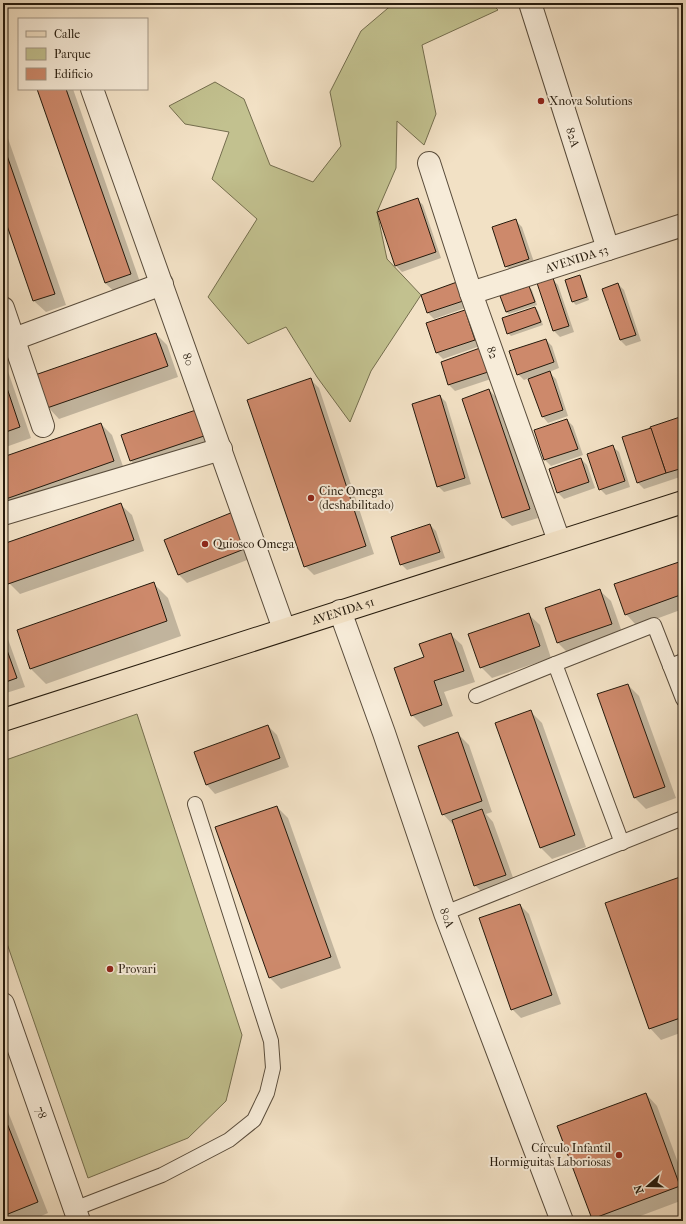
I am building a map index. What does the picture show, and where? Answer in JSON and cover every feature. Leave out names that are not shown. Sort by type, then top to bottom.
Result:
[{"type":"main road","name":"AVENIDA 51","points":[[3,720],[683,502]]},
{"type":"street","name":"82A","points":[[530,3],[608,249]]},
{"type":"street","name":"80","points":[[92,90],[284,629]]},
{"type":"street","name":"82","points":[[428,163],[471,293],[560,541]]},
{"type":"street","name":"AVENIDA 53","points":[[471,293],[683,225]]},
{"type":"street","points":[[14,339],[162,284]]},
{"type":"street","points":[[3,308],[43,426]]},
{"type":"street","points":[[3,514],[221,450]]},
{"type":"street","name":"80A","points":[[340,611],[384,733],[445,912],[562,1221]]},
{"type":"street","name":"78","points":[[3,1004],[76,1215]]},
{"type":"lane","points":[[476,696],[654,625],[676,664],[683,699]]},
{"type":"lane","points":[[555,664],[622,843]]},
{"type":"lane","points":[[76,1215],[162,1175],[229,1140],[254,1120],[267,1093],[273,1068],[271,1041],[194,804]]},
{"type":"lane","points":[[445,912],[683,818]]},
{"type":"green space","points":[[394,3],[491,3],[498,10],[422,45],[436,114],[424,145],[397,121],[396,168],[377,212],[387,259],[421,295],[371,371],[350,422],[317,377],[286,327],[248,344],[208,297],[257,219],[212,179],[229,132],[185,124],[169,106],[215,82],[244,99],[270,165],[313,182],[341,146],[330,92],[361,31]]},
{"type":"green space","points":[[137,714],[242,1035],[226,1101],[188,1138],[88,1178],[3,932],[3,761]]},
{"type":"building","points":[[37,90],[66,90],[131,274],[105,283]]},
{"type":"building","points":[[3,144],[55,294],[33,301],[3,214]]},
{"type":"building","points":[[418,198],[436,252],[395,266],[377,212]]},
{"type":"building","points":[[516,219],[529,259],[505,267],[492,227]]},
{"type":"building","points":[[580,275],[587,297],[572,302],[565,280]]},
{"type":"building","points":[[553,278],[569,326],[553,331],[537,283]]},
{"type":"building","points":[[457,282],[463,301],[427,313],[421,295]]},
{"type":"building","points":[[618,283],[636,335],[620,340],[602,289]]},
{"type":"building","points":[[529,286],[535,302],[506,312],[500,296]]},
{"type":"building","points":[[535,307],[541,322],[507,334],[502,318]]},
{"type":"building","points":[[465,310],[475,340],[436,353],[426,323]]},
{"type":"building","points":[[156,333],[168,366],[47,408],[35,375]]},
{"type":"building","points":[[546,339],[554,362],[517,375],[509,351]]},
{"type":"building","points":[[480,348],[488,372],[448,385],[441,362]]},
{"type":"building","points":[[550,371],[563,410],[542,417],[528,379]]},
{"type":"building","points":[[3,376],[20,427],[3,433]]},
{"type":"building","points":[[311,378],[366,546],[304,567],[247,400]]},
{"type":"building","points":[[489,389],[530,509],[502,518],[462,399]]},
{"type":"building","points":[[440,395],[465,478],[437,487],[412,404]]},
{"type":"building","points":[[196,410],[204,436],[130,461],[121,435]]},
{"type":"building","points":[[683,416],[683,468],[666,473],[650,427]]},
{"type":"building","points":[[567,419],[578,449],[544,460],[534,430]]},
{"type":"building","points":[[101,423],[114,461],[3,500],[3,457]]},
{"type":"building","points":[[651,428],[666,473],[637,483],[622,437]]},
{"type":"building","points":[[613,445],[625,481],[599,490],[587,454]]},
{"type":"building","points":[[581,458],[589,482],[557,493],[549,469]]},
{"type":"building","points":[[121,503],[134,540],[8,584],[3,569],[3,544]]},
{"type":"building","points":[[233,512],[247,548],[178,575],[164,540]]},
{"type":"building","points":[[430,524],[440,552],[400,565],[391,537]]},
{"type":"building","points":[[679,562],[683,573],[683,594],[625,615],[614,584]]},
{"type":"building","points":[[154,582],[167,621],[30,669],[17,630]]},
{"type":"building","points":[[600,589],[612,624],[557,643],[545,608]]},
{"type":"building","points":[[529,613],[540,646],[480,668],[468,634]]},
{"type":"building","points":[[451,633],[464,671],[434,681],[442,705],[411,716],[394,668],[424,657],[419,644]]},
{"type":"building","points":[[3,639],[17,678],[3,683]]},
{"type":"building","points":[[628,684],[665,787],[634,798],[597,694]]},
{"type":"building","points":[[531,710],[575,835],[540,848],[495,723]]},
{"type":"building","points":[[268,725],[280,758],[206,785],[194,752]]},
{"type":"building","points":[[458,732],[482,801],[442,815],[418,746]]},
{"type":"building","points":[[277,806],[331,957],[269,978],[215,827]]},
{"type":"building","points":[[482,809],[506,875],[474,886],[452,820]]},
{"type":"building","points":[[683,876],[683,1017],[649,1029],[605,903]]},
{"type":"building","points":[[520,904],[552,995],[511,1010],[479,918]]},
{"type":"building","points":[[646,1093],[680,1186],[592,1219],[557,1126]]},
{"type":"building","points":[[3,1113],[38,1202],[3,1216]]},
{"type":"place","name":"Xnova Solutions","points":[[541,101]]},
{"type":"place","name":"Cine Omega (deshabilitado)","points":[[311,498]]},
{"type":"place","name":"Quiosco Omega","points":[[205,544]]},
{"type":"place","name":"Provari","points":[[110,969]]},
{"type":"place","name":"Círculo Infantil Hormiguitas Laboriosas","points":[[619,1155]]}]
